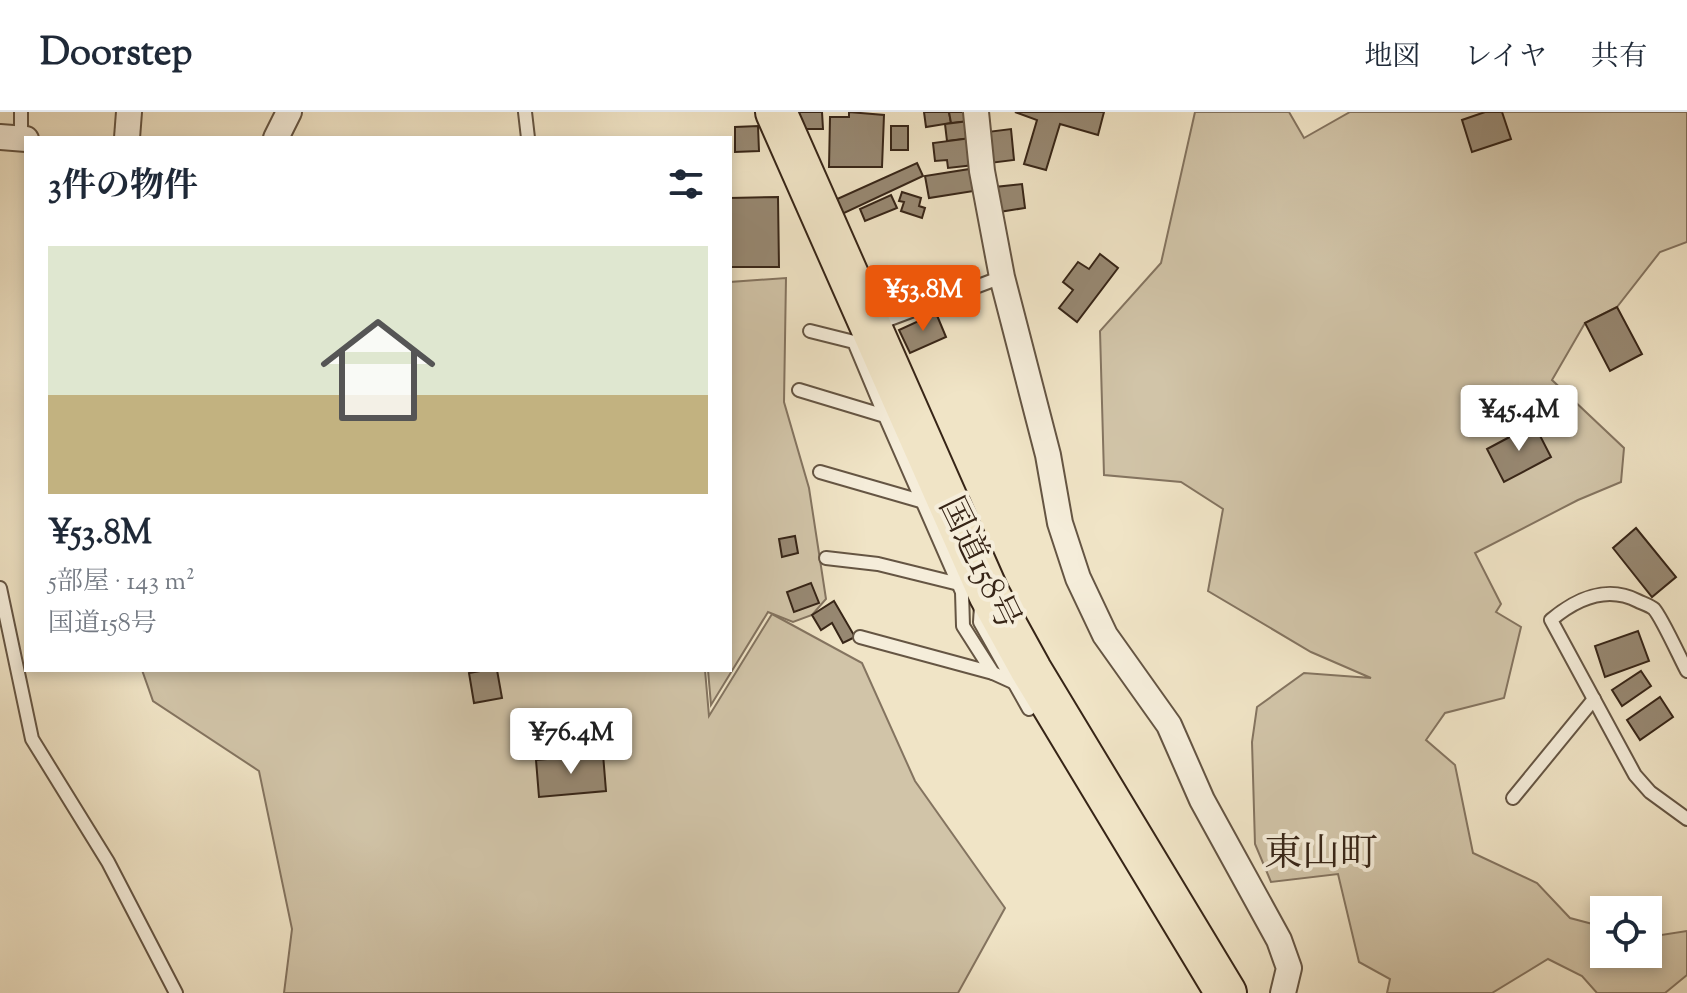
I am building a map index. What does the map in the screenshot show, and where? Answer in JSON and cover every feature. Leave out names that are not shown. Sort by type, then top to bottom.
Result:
[{"type":"highway","name":"国道158号","points":[[776,112],[872,326],[974,589],[1031,670],[1226,993]]},
{"type":"street","points":[[127,136],[129,112]]},
{"type":"street","points":[[277,136],[289,112]]},
{"type":"street","points":[[976,112],[982,171],[1002,277],[1048,455],[1060,523],[1078,578],[1105,635],[1169,725],[1202,800],[1279,940],[1289,968],[1283,993]]},
{"type":"lane","points":[[16,138],[21,112]]},
{"type":"lane","points":[[525,112],[528,136]]},
{"type":"lane","points":[[872,326],[1002,277]]},
{"type":"lane","points":[[810,331],[854,342],[924,502],[981,599],[980,622],[1029,709]]},
{"type":"lane","points":[[799,390],[885,416]]},
{"type":"lane","points":[[820,472],[924,502]]},
{"type":"lane","points":[[826,558],[878,564],[974,589]]},
{"type":"lane","points":[[0,588],[32,739],[108,862],[176,993]]},
{"type":"lane","points":[[974,589],[962,592],[963,626],[993,673]]},
{"type":"lane","points":[[1687,671],[1654,609],[1619,593],[1597,595],[1565,608],[1551,620],[1635,775],[1650,792],[1687,819]]},
{"type":"lane","points":[[860,637],[993,673],[1015,683]]},
{"type":"lane","points":[[1513,798],[1594,699]]},
{"type":"shaded area","points":[[1195,112],[1289,112],[1304,138],[1350,112],[1687,112],[1687,242],[1660,252],[1617,307],[1585,323],[1552,380],[1624,448],[1621,482],[1578,500],[1475,553],[1501,604],[1496,612],[1521,627],[1504,698],[1445,713],[1426,740],[1455,765],[1473,853],[1537,883],[1570,918],[1590,923],[1590,968],[1662,968],[1662,935],[1687,931],[1687,975],[1665,993],[1597,993],[1582,976],[1548,959],[1492,993],[1387,993],[1390,979],[1359,962],[1338,874],[1271,882],[1255,844],[1252,742],[1257,707],[1304,673],[1371,678],[1311,652],[1208,591],[1223,509],[1181,482],[1104,475],[1100,331],[1161,263]]},
{"type":"shaded area","points":[[786,278],[784,402],[809,488],[826,599],[812,615],[793,622],[768,612],[732,671],[732,282]]},
{"type":"shaded area","points":[[772,614],[862,663],[915,781],[1005,908],[958,993],[284,993],[292,929],[259,771],[153,701],[143,672],[705,672],[709,716]]},
{"type":"shaded area","points":[[708,672],[731,672],[711,705]]},
{"type":"building","points":[[798,112],[822,112],[823,129],[798,129]]},
{"type":"building","points":[[849,112],[884,115],[882,167],[829,167],[830,117],[849,117]]},
{"type":"building","points":[[924,112],[949,112],[951,123],[926,127]]},
{"type":"building","points":[[949,112],[968,112],[969,121],[951,123]]},
{"type":"building","points":[[1015,112],[1104,112],[1098,135],[1060,124],[1046,170],[1024,164],[1037,120]]},
{"type":"building","points":[[1485,112],[1502,112],[1511,139],[1472,152],[1462,120]]},
{"type":"building","points":[[969,121],[971,138],[947,141],[945,124]]},
{"type":"building","points":[[758,126],[759,151],[735,152],[735,127]]},
{"type":"building","points":[[891,126],[908,126],[908,150],[891,150]]},
{"type":"building","points":[[1011,129],[1014,160],[990,163],[987,132]]},
{"type":"building","points":[[971,138],[974,165],[948,168],[947,160],[935,161],[933,143]]},
{"type":"building","points":[[917,163],[923,176],[842,214],[835,200]]},
{"type":"building","points":[[976,168],[980,190],[929,198],[925,176]]},
{"type":"building","points":[[1022,184],[1025,208],[999,212],[995,187]]},
{"type":"building","points":[[902,192],[921,198],[919,206],[925,208],[922,218],[901,211],[904,202],[899,201]]},
{"type":"building","points":[[891,195],[897,208],[865,221],[860,209]]},
{"type":"building","points":[[778,197],[779,267],[732,267],[732,198]]},
{"type":"building","points":[[1100,254],[1118,268],[1077,322],[1059,308],[1073,290],[1063,282],[1078,262],[1089,269]]},
{"type":"building","points":[[1617,307],[1642,354],[1610,371],[1585,323]]},
{"type":"building","points":[[936,313],[946,337],[910,353],[899,330]]},
{"type":"building","points":[[1534,424],[1551,457],[1504,482],[1487,449]]},
{"type":"building","points":[[1636,528],[1676,577],[1652,597],[1613,548]]},
{"type":"building","points":[[795,536],[798,553],[782,557],[779,539]]},
{"type":"building","points":[[811,583],[819,603],[794,612],[787,592]]},
{"type":"building","points":[[834,601],[855,637],[843,643],[832,623],[821,630],[812,615]]},
{"type":"building","points":[[1638,631],[1649,661],[1605,677],[1595,646]]},
{"type":"building","points":[[1641,671],[1651,686],[1622,706],[1612,690]]},
{"type":"building","points":[[497,672],[502,698],[474,703],[469,673]]},
{"type":"building","points":[[1660,697],[1673,717],[1640,740],[1627,720]]},
{"type":"building","points":[[603,754],[606,791],[539,797],[536,760]]},
{"type":"district","name":"東山町","points":[[1321,856]]}]
